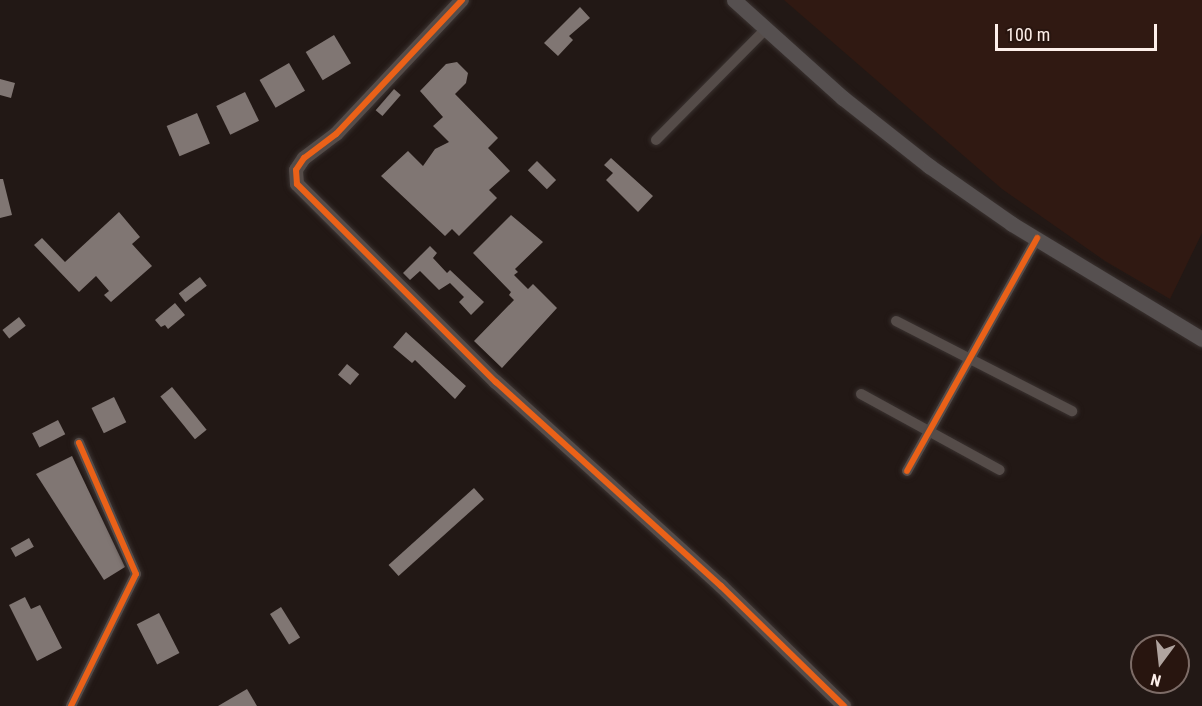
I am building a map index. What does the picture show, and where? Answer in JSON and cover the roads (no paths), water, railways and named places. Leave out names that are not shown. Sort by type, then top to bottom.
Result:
[{"type":"main road","points":[[734,0],[868,118],[1035,243],[1202,350]]},
{"type":"main road","points":[[1035,243],[1202,339]]},
{"type":"street","points":[[462,0],[336,134],[304,158],[296,170],[297,184],[496,382],[722,586],[844,706]]},
{"type":"street","points":[[656,140],[766,29]]},
{"type":"street","points":[[907,471],[968,356],[1035,243]]},
{"type":"street","points":[[896,321],[1072,411]]},
{"type":"street","points":[[861,394],[1000,470]]},
{"type":"street","points":[[71,706],[136,574],[80,443]]}]
